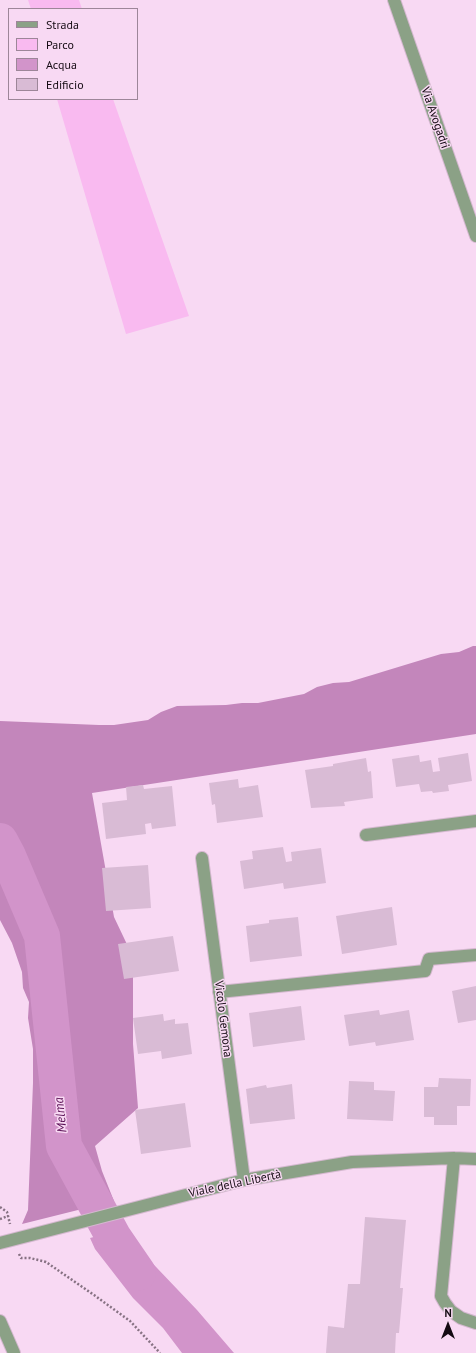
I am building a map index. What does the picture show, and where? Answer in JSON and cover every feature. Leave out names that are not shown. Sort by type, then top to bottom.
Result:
[{"type":"street","name":"Via Avogadri","points":[[394,0],[476,236]]},
{"type":"street","points":[[366,836],[476,821]]},
{"type":"street","name":"Vicolo Gemona","points":[[202,858],[244,1180]]},
{"type":"street","points":[[219,992],[425,972],[429,959],[476,955]]},
{"type":"street","points":[[454,1158],[441,1296],[451,1311],[461,1318],[476,1323]]},
{"type":"street","name":"Viale della Libertà","points":[[0,1243],[244,1180],[352,1162],[454,1158],[476,1159]]},
{"type":"street","points":[[0,1321],[14,1353]]},
{"type":"path","points":[[0,1207],[5,1210],[8,1216],[14,1240],[21,1258],[30,1258],[46,1262],[130,1321],[160,1353]]},
{"type":"path","points":[[0,1219],[8,1216]]},
{"type":"green space","points":[[28,0],[79,0],[82,8],[31,8]]},
{"type":"green space","points":[[57,100],[113,100],[189,316],[126,334]]},
{"type":"shaded area","points":[[476,646],[476,734],[92,793],[114,917],[133,957],[133,1044],[138,1108],[95,1146],[102,1171],[114,1201],[22,1224],[28,1210],[33,1049],[28,1018],[29,1002],[23,988],[22,972],[12,943],[0,920],[0,721],[114,725],[148,720],[161,712],[177,706],[258,703],[304,694],[317,687],[333,683],[349,682],[441,654],[459,652]]},
{"type":"water","points":[[127,1228],[138,1248],[197,1310],[234,1353],[182,1353],[163,1328],[133,1298],[95,1249],[90,1238]]},
{"type":"building","points":[[468,753],[472,781],[448,785],[449,791],[433,793],[432,791],[421,792],[419,784],[396,787],[392,759],[419,755],[420,762],[431,760],[433,772],[440,771],[438,758]]},
{"type":"building","points":[[366,758],[368,772],[371,771],[373,798],[344,802],[345,806],[311,808],[305,770],[333,766],[333,764]]},
{"type":"building","points":[[238,779],[239,788],[258,785],[263,817],[217,823],[215,804],[212,805],[209,783]]},
{"type":"building","points":[[143,785],[144,789],[172,786],[176,826],[152,829],[151,823],[145,824],[146,834],[106,839],[102,803],[127,800],[126,787]]},
{"type":"building","points":[[283,847],[286,862],[292,861],[291,852],[321,848],[326,883],[284,889],[283,883],[244,889],[240,861],[253,859],[252,851]]},
{"type":"building","points":[[148,865],[151,908],[106,911],[102,868]]},
{"type":"building","points":[[392,907],[397,945],[342,954],[336,916]]},
{"type":"building","points":[[298,917],[302,956],[250,962],[246,926],[269,923],[269,920]]},
{"type":"building","points":[[173,936],[179,971],[124,979],[118,944]]},
{"type":"building","points":[[476,986],[476,1020],[458,1023],[452,991]]},
{"type":"building","points":[[301,1006],[305,1040],[253,1047],[249,1013]]},
{"type":"building","points":[[379,1010],[380,1015],[409,1010],[414,1040],[376,1046],[375,1042],[349,1046],[344,1015]]},
{"type":"building","points":[[163,1014],[164,1021],[175,1019],[175,1024],[188,1023],[192,1054],[162,1059],[161,1051],[138,1054],[133,1018]]},
{"type":"building","points":[[439,1078],[471,1079],[470,1106],[457,1106],[457,1125],[434,1125],[434,1117],[424,1117],[424,1087],[438,1087]]},
{"type":"building","points":[[349,1081],[374,1082],[374,1090],[395,1091],[393,1121],[347,1119]]},
{"type":"building","points":[[292,1084],[295,1119],[250,1124],[246,1089],[266,1085],[267,1088]]},
{"type":"building","points":[[185,1103],[191,1147],[141,1154],[135,1110]]},
{"type":"building","points":[[365,1217],[406,1220],[400,1288],[403,1288],[399,1333],[396,1333],[395,1353],[326,1353],[328,1326],[344,1328],[348,1284],[360,1284]]},
{"type":"waterway","name":"Melma","points":[[0,841],[8,856],[42,936],[64,1146],[114,1238],[138,1273]]}]
